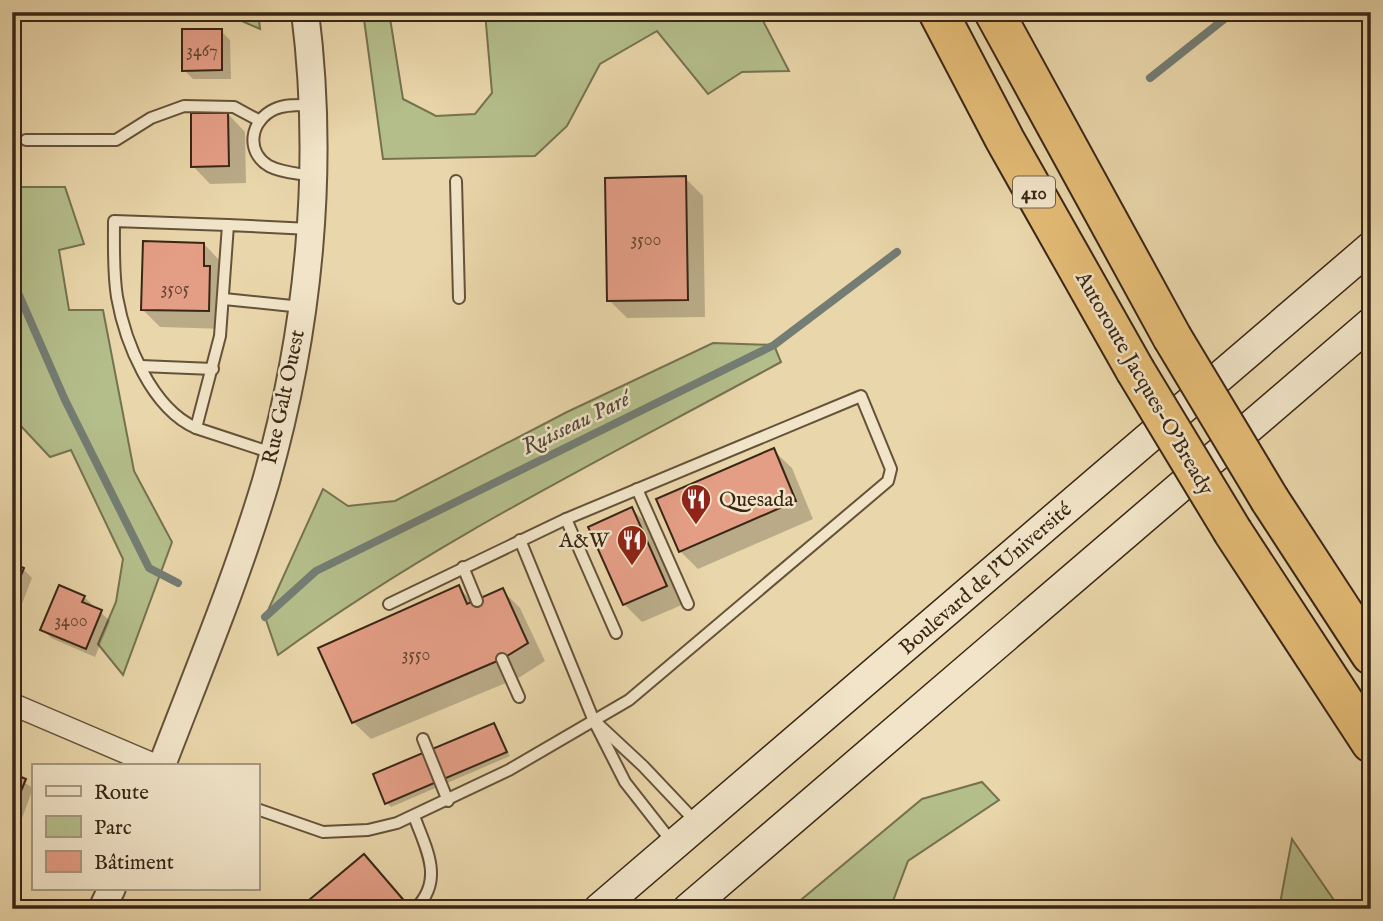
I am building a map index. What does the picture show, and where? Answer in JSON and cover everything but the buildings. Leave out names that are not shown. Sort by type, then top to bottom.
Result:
[{"type":"highway","name":"Autoroute Jacques-O'Bready","points":[[938,12],[1005,140],[1135,370],[1233,531],[1371,743]]},
{"type":"highway","name":"410","points":[[994,12],[1172,337],[1270,500],[1371,654]]},
{"type":"main road","name":"Boulevard de l'Université","points":[[599,909],[1371,247]]},
{"type":"main road","points":[[688,909],[1371,323]]},
{"type":"street","name":"Rue Galt Ouest","points":[[162,764],[223,609],[272,453],[302,307],[313,176],[313,105],[305,12]]},
{"type":"street","points":[[12,704],[153,764]]},
{"type":"street","points":[[102,909],[113,890]]},
{"type":"street","points":[[111,909],[114,890]]},
{"type":"lane","points":[[313,105],[275,109],[260,121],[253,140],[263,161],[286,172],[313,176]]},
{"type":"lane","points":[[26,139],[116,139],[167,110],[184,106],[234,107],[260,121]]},
{"type":"lane","points":[[456,181],[459,298]]},
{"type":"lane","points":[[272,453],[184,423],[160,399],[141,366],[117,297],[114,221],[310,229]]},
{"type":"lane","points":[[196,428],[213,369],[224,299],[228,225]]},
{"type":"lane","points":[[224,299],[302,307]]},
{"type":"lane","points":[[141,366],[213,369]]},
{"type":"lane","points":[[259,810],[308,829],[334,833],[385,827],[448,801],[509,770],[629,700],[890,479],[891,472],[861,396],[566,519],[389,604]]},
{"type":"lane","points":[[637,489],[688,604]]},
{"type":"lane","points":[[566,519],[617,633]]},
{"type":"lane","points":[[520,540],[594,721],[625,782],[674,845]]},
{"type":"lane","points":[[463,567],[477,600]]},
{"type":"lane","points":[[502,659],[519,697]]},
{"type":"lane","points":[[594,721],[643,766],[698,824]]},
{"type":"lane","points":[[423,739],[448,801]]},
{"type":"lane","points":[[414,816],[432,873],[430,891],[415,909]]},
{"type":"green space","points":[[221,12],[258,12],[260,29]]},
{"type":"green space","points":[[363,12],[389,12],[403,99],[436,116],[475,114],[492,93],[485,12],[763,12],[761,17],[789,71],[742,72],[708,94],[657,31],[600,64],[567,126],[535,156],[383,159]]},
{"type":"green space","points":[[12,187],[65,187],[84,244],[59,250],[69,310],[103,310],[134,471],[172,542],[123,675],[98,644],[116,602],[123,559],[71,450],[50,457],[20,425],[12,424]]},
{"type":"green space","points":[[713,343],[774,345],[781,362],[461,537],[337,613],[278,655],[265,617],[323,489],[348,506],[395,501],[567,412]]},
{"type":"green space","points":[[982,782],[999,800],[908,861],[890,909],[790,909],[922,799]]},
{"type":"green space","points":[[1292,839],[1340,909],[1279,909]]},
{"type":"waterway","name":"Ruisseau Paré","points":[[1150,78],[1233,12]]},
{"type":"waterway","name":"Ruisseau Paré","points":[[265,617],[316,571],[774,345],[897,252]]},
{"type":"waterway","name":"Ruisseau Paré","points":[[12,279],[65,400],[149,568],[178,583]]},
{"type":"place","name":"Quesada","points":[[696,526]]},
{"type":"place","name":"A&W","points":[[632,567]]}]
